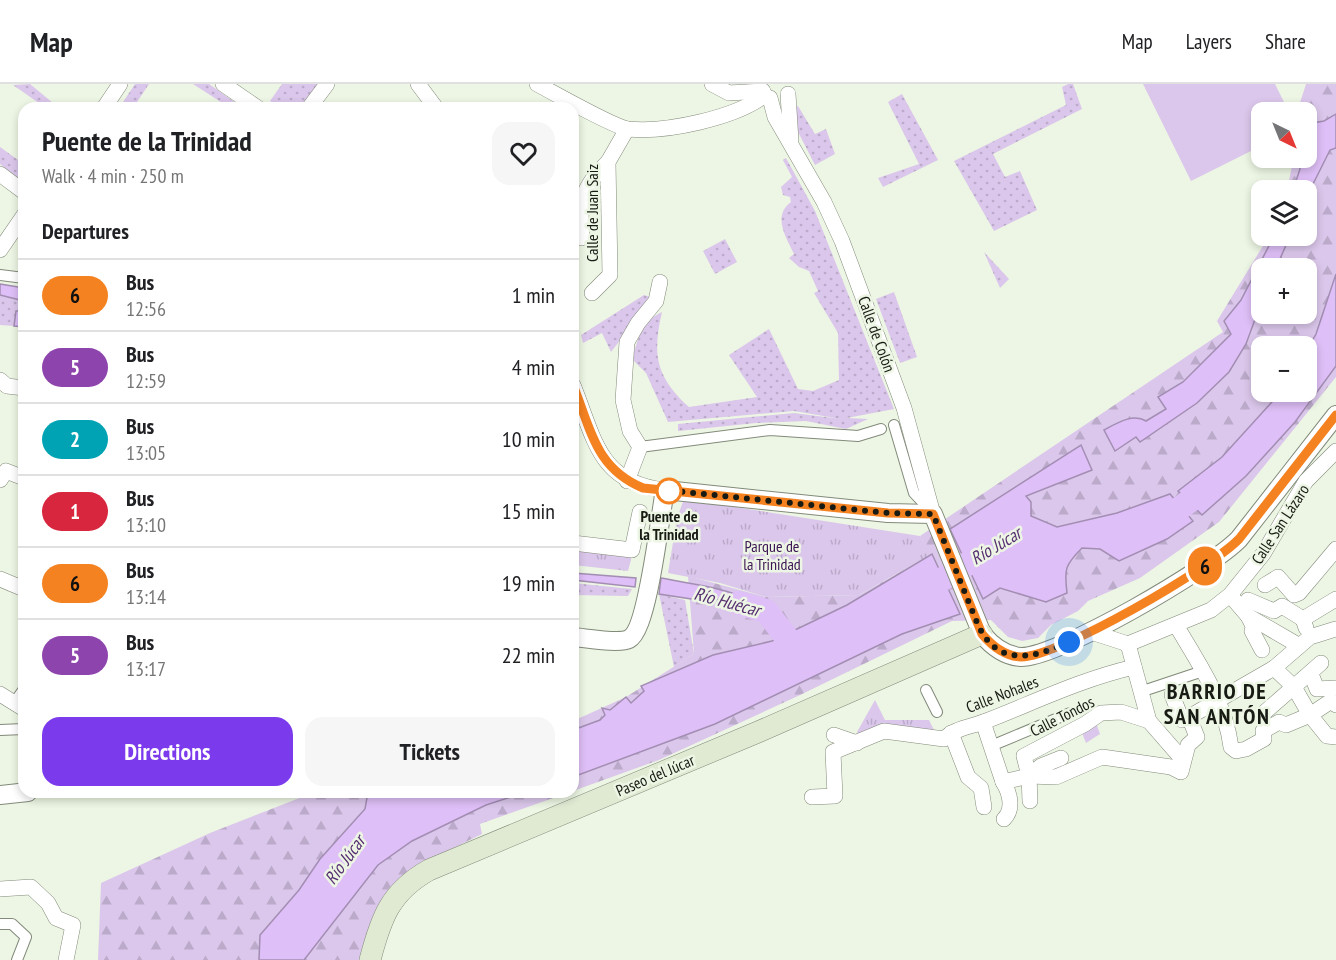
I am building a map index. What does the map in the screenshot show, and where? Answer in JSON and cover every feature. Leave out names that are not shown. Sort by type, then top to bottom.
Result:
[{"type":"main road","name":"Paseo del Júcar","points":[[370,960],[392,900],[411,880],[429,870],[758,732],[980,629]]},
{"type":"street","points":[[108,102],[120,84]]},
{"type":"street","points":[[223,84],[249,102]]},
{"type":"street","points":[[315,102],[327,84]]},
{"type":"street","points":[[418,84],[432,102]]},
{"type":"street","points":[[537,84],[573,102]]},
{"type":"street","points":[[712,84],[729,93],[765,92],[778,100],[789,89]]},
{"type":"street","name":"Calle de Colón","points":[[789,89],[791,144]]},
{"type":"street","points":[[579,105],[627,129],[703,122],[750,106],[765,92]]},
{"type":"street","name":"Calle de Colón","points":[[765,92],[775,117],[842,242],[904,408],[933,514],[980,629]]},
{"type":"street","name":"Calle de Juan Saiz","points":[[592,293],[610,275],[608,162],[627,129]]},
{"type":"street","points":[[582,238],[580,210],[590,179],[608,162]]},
{"type":"street","points":[[0,174],[18,188]]},
{"type":"street","points":[[0,250],[18,224]]},
{"type":"street","points":[[0,275],[18,277]]},
{"type":"street","points":[[627,481],[639,447],[630,431],[623,400],[627,342],[638,323],[656,301],[660,282]]},
{"type":"street","points":[[0,380],[7,386],[18,387]]},
{"type":"street","points":[[579,400],[601,455],[614,472],[643,488],[888,513],[933,514]]},
{"type":"street","points":[[980,629],[996,647],[1022,657],[1041,654],[1091,632],[1188,576],[1230,548],[1336,415]]},
{"type":"street","points":[[894,425],[914,494],[933,514]]},
{"type":"street","points":[[639,447],[770,430],[858,436],[881,429]]},
{"type":"street","name":"Calle San Lázaro","points":[[1128,644],[1211,610],[1230,595],[1263,554],[1306,481],[1336,451]]},
{"type":"street","points":[[0,480],[6,471],[18,472]]},
{"type":"street","points":[[579,637],[627,640],[636,632],[643,613],[665,490]]},
{"type":"street","points":[[579,545],[632,550],[640,512]]},
{"type":"street","points":[[1247,608],[1274,611],[1281,607],[1294,594],[1299,593],[1334,553]]},
{"type":"street","points":[[1247,608],[1265,585],[1278,577],[1294,594],[1335,599]]},
{"type":"street","points":[[0,579],[18,586]]},
{"type":"street","points":[[1265,585],[1281,607],[1303,619]]},
{"type":"street","points":[[1230,595],[1274,633],[1304,641]]},
{"type":"street","points":[[1303,619],[1335,599]]},
{"type":"street","points":[[1247,608],[1254,628],[1252,631],[1262,650]]},
{"type":"street","points":[[1303,619],[1304,641]]},
{"type":"street","points":[[1176,625],[1218,699],[1228,727],[1231,747],[1236,751],[1246,749],[1264,739],[1263,731],[1279,722],[1286,725],[1310,715],[1335,695]]},
{"type":"street","points":[[1172,695],[1182,720],[1190,717],[1274,668],[1304,641],[1336,628]]},
{"type":"street","points":[[1091,632],[1128,644],[1149,721],[1182,766]]},
{"type":"street","name":"Calle Nohales","points":[[812,797],[835,796],[833,752],[884,731],[944,739],[951,732],[984,722],[1097,675],[1134,667]]},
{"type":"street","points":[[1274,668],[1294,687],[1310,715],[1333,733]]},
{"type":"street","points":[[1265,712],[1316,669],[1317,688],[1335,695]]},
{"type":"street","points":[[1140,692],[1203,671]]},
{"type":"street","points":[[926,690],[933,714]]},
{"type":"street","points":[[0,694],[18,705]]},
{"type":"street","name":"Calle Tondos","points":[[1029,776],[1024,756],[1085,724],[1101,713],[1121,712],[1149,721]]},
{"type":"street","points":[[991,746],[1070,713]]},
{"type":"street","points":[[1182,766],[1188,745],[1197,737],[1190,717]]},
{"type":"street","points":[[984,722],[1003,782],[1008,790],[1009,814],[1004,819]]},
{"type":"street","points":[[0,730],[18,729]]},
{"type":"street","points":[[951,732],[968,777],[981,788],[984,807]]},
{"type":"street","points":[[834,735],[857,743]]},
{"type":"street","points":[[1003,782],[1029,776],[1056,777],[1102,757],[1171,767],[1182,766]]},
{"type":"street","points":[[1029,776],[1041,766],[1061,758]]},
{"type":"street","points":[[1029,776],[1030,801]]},
{"type":"street","points":[[0,795],[18,793]]},
{"type":"street","points":[[0,889],[31,887],[48,903],[56,918],[73,925],[66,960]]},
{"type":"street","points":[[0,924],[12,924],[26,937],[17,960]]},
{"type":"green space","points":[[30,84],[52,102],[37,102],[13,85]]},
{"type":"green space","points":[[135,84],[149,84],[137,102],[123,102]]},
{"type":"green space","points":[[193,84],[209,84],[234,102],[221,102]]},
{"type":"green space","points":[[282,84],[318,84],[307,102],[270,101]]},
{"type":"green space","points":[[1073,84],[1082,109],[993,154],[1005,177],[1020,171],[1037,210],[994,231],[954,161],[1066,105],[1062,87]]},
{"type":"green space","points":[[1143,84],[1275,84],[1284,102],[1251,102],[1251,151],[1191,181]]},
{"type":"green space","points":[[1306,84],[1336,84],[1336,377],[1317,401],[1317,336],[1251,336],[1251,402],[1316,402],[1219,522],[1140,578],[1088,601],[1078,611],[1051,625],[1038,638],[1022,641],[1008,637],[991,620],[952,621],[659,760],[579,789],[579,718],[626,697],[694,654],[688,576],[766,597],[859,595],[931,555],[920,536],[1223,332],[1217,321],[1251,265],[1251,324],[1317,324],[1317,258],[1256,258],[1263,246],[1317,246],[1317,180],[1289,180],[1292,168],[1317,168],[1317,102],[1300,102]]},
{"type":"green space","points":[[902,94],[938,160],[883,187],[878,178],[919,164],[888,102]]},
{"type":"green space","points":[[798,106],[815,134],[826,129],[835,154],[815,165],[797,130],[793,109]]},
{"type":"green space","points":[[0,147],[18,160],[18,178],[0,164]]},
{"type":"green space","points":[[786,158],[815,211],[894,409],[847,418],[868,419],[846,429],[806,421],[756,423],[678,431],[678,424],[794,413],[841,419],[794,411],[668,422],[646,373],[632,359],[645,326],[662,312],[657,341],[659,364],[669,386],[689,407],[757,397],[729,355],[769,329],[798,389],[813,391],[839,380],[838,333],[814,293],[818,291],[809,271],[799,267],[789,258],[794,254],[781,220],[785,208],[791,202],[790,197],[783,195],[781,187],[792,177],[783,160]]},
{"type":"green space","points":[[725,239],[737,262],[715,274],[703,251]]},
{"type":"green space","points":[[984,252],[1009,279],[1000,288]]},
{"type":"green space","points":[[894,292],[917,357],[900,363],[876,299]]},
{"type":"green space","points":[[644,295],[653,298],[611,352],[602,333],[583,343],[581,335]]},
{"type":"green space","points":[[0,296],[18,299],[14,326],[0,325]]},
{"type":"green space","name":"Parque de la Trinidad","points":[[684,499],[920,536],[932,554],[859,595],[766,597],[720,583],[668,573],[677,518]]},
{"type":"green space","points":[[579,552],[632,556],[628,571],[579,566]]},
{"type":"green space","points":[[579,584],[632,589],[628,596],[579,595]]},
{"type":"green space","points":[[659,594],[685,600],[694,654],[674,667]]},
{"type":"green space","points":[[875,700],[885,720],[929,720],[937,736],[861,740],[857,732]]},
{"type":"green space","points":[[1095,720],[1100,734],[1086,743],[1080,728]]},
{"type":"green space","points":[[300,798],[553,798],[480,824],[482,834],[427,861],[389,888],[364,960],[98,960],[101,883],[210,833]]},
{"type":"water","points":[[1336,114],[1336,148],[1330,150],[1315,180],[1296,180],[1300,168],[1317,168],[1317,122]]},
{"type":"water","points":[[1269,246],[1286,246],[1280,258],[1263,258]]},
{"type":"water","points":[[1336,274],[1336,366],[1317,392],[1316,334]]},
{"type":"water","points":[[1251,281],[1251,324],[1253,324],[1246,344],[1229,372],[1197,403],[1140,442],[1136,437],[1115,451],[1104,430],[1130,418],[1146,421],[1166,409],[1158,397],[1183,382],[1231,334],[1224,321],[1241,300]]},
{"type":"water","points":[[0,284],[18,287],[18,300],[0,295]]},
{"type":"water","points":[[16,311],[18,311],[18,326],[14,326]]},
{"type":"water","points":[[1272,402],[1310,402],[1295,422],[1246,476],[1202,515],[1178,491],[1222,457]]},
{"type":"water","points":[[1081,445],[1092,470],[1026,496],[1031,502],[1031,516],[1057,527],[1117,513],[1170,494],[1193,521],[1167,539],[1119,561],[1100,549],[1082,548],[1067,568],[1067,593],[1046,602],[1000,588],[983,599],[950,529]]},
{"type":"water","points":[[932,554],[960,614],[902,634],[715,724],[579,775],[579,728],[600,720],[605,715],[602,708],[610,710],[626,697],[631,703],[644,691],[641,686],[713,655],[772,641],[847,605]]},
{"type":"water","points":[[579,573],[636,578],[635,587],[579,581]]},
{"type":"water","points":[[661,578],[731,593],[769,611],[765,615],[719,599],[711,602],[659,594]]},
{"type":"water","points":[[367,798],[508,798],[486,805],[412,841],[378,865],[304,960],[259,960],[260,935],[299,890],[320,859],[365,809]]},
{"type":"waterway","name":"Río Júcar","points":[[1156,526],[1215,482]]},
{"type":"waterway","name":"Río Júcar","points":[[915,596],[995,547]]},
{"type":"waterway","name":"Río Huécar","points":[[739,603],[766,611],[805,661]]},
{"type":"bus line","name":"6","points":[[579,400],[601,455],[608,465],[620,477],[643,488],[888,513],[933,514],[982,634],[1004,652],[1022,657],[1053,650],[1091,632],[1221,556],[1239,539],[1336,415]]},
{"type":"place","name":"Puente de la Trinidad","points":[[669,491]]},
{"type":"district","name":"BARRIO DE SAN ANTÓN","points":[[1217,704]]},
{"type":"route","points":[[669,491],[665,490],[888,513],[933,514],[978,625],[988,641],[1004,652],[1022,657],[1041,654],[1069,642]]}]
